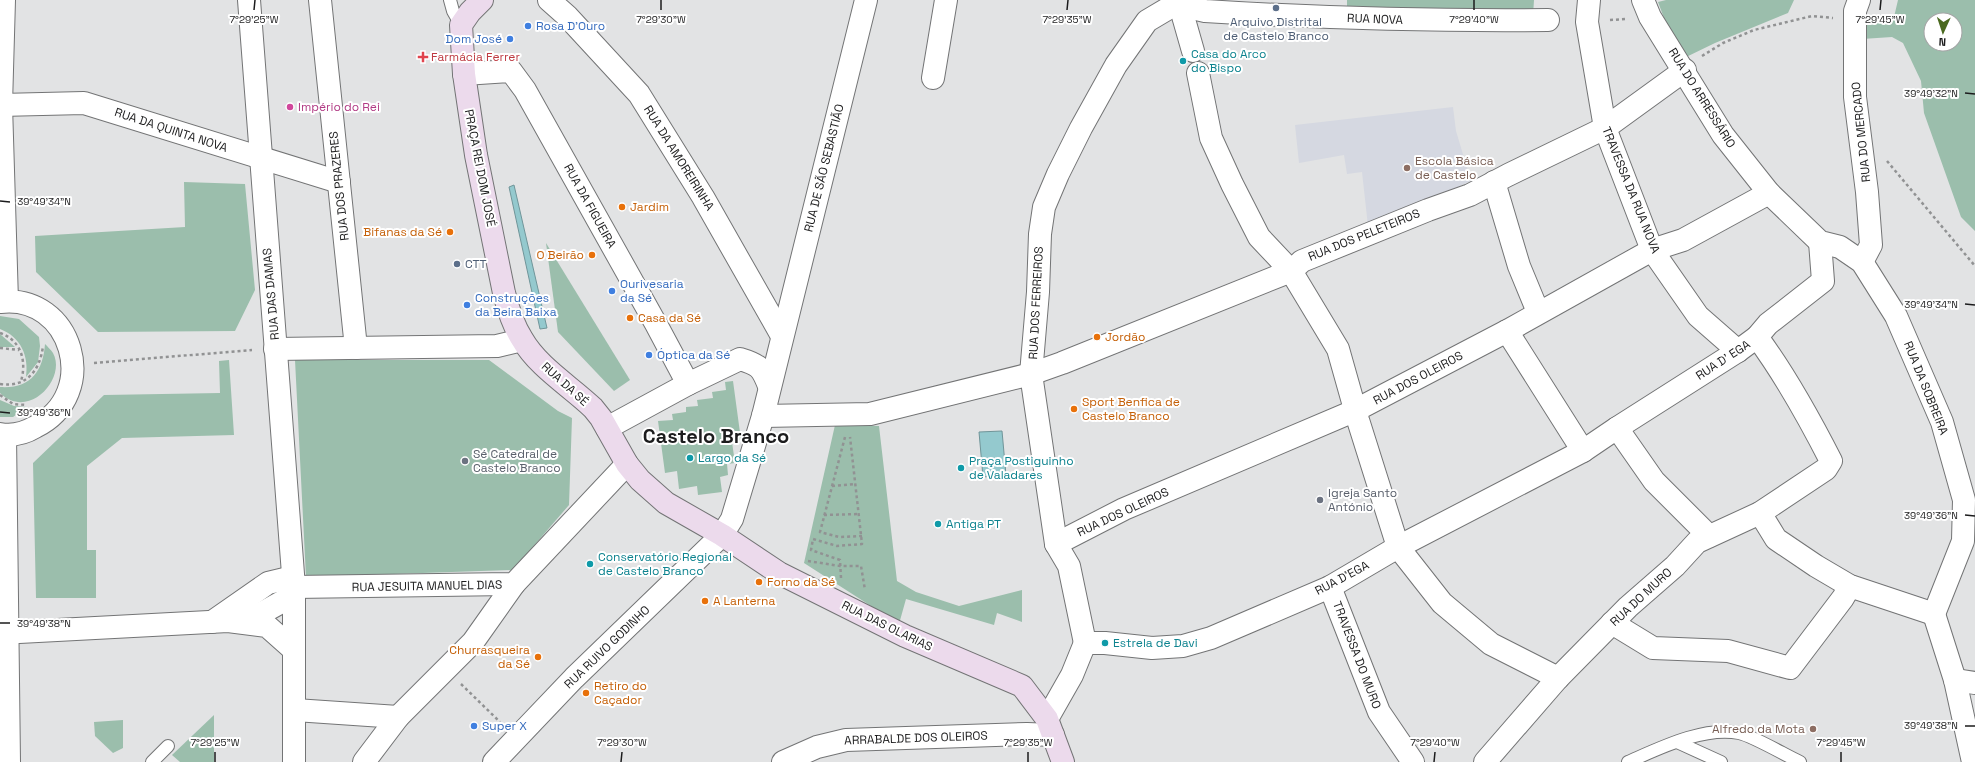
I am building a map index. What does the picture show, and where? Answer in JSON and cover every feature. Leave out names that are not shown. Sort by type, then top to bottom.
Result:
[{"type":"main road","points":[[461,25],[470,12],[482,0]]},
{"type":"main road","name":"PRAÇA REI DOM JOSÉ","points":[[461,25],[464,74],[476,155],[504,293],[509,312],[522,340]]},
{"type":"main road","name":"RUA DA SÉ","points":[[522,340],[537,359],[593,408],[607,428]]},
{"type":"main road","points":[[607,428],[627,464],[640,480],[666,503],[722,535]]},
{"type":"main road","name":"RUA DAS OLARIAS","points":[[722,535],[779,573],[888,628],[1022,686],[1050,727],[1063,762]]},
{"type":"street","points":[[4,0],[0,105],[4,302],[27,305],[45,314],[60,328],[69,345],[73,364],[71,386],[62,406],[46,422],[26,432],[2,434],[4,632],[9,762]]},
{"type":"street","name":"RUA DAS DAMAS","points":[[249,0],[293,586],[295,710],[294,762]]},
{"type":"street","name":"RUA DOS PRAZERES","points":[[320,0],[356,348]]},
{"type":"street","name":"RUA DA AMOREIRINHA","points":[[549,0],[567,16],[639,94],[703,197],[782,336]]},
{"type":"street","name":"RUA DE SÃO SEBASTIÃO","points":[[769,386],[866,0]]},
{"type":"street","points":[[933,78],[946,0]]},
{"type":"street","name":"TRAVESSA DA RUA NOVA","points":[[1589,0],[1587,22],[1605,128],[1652,250],[1698,316],[1738,351]]},
{"type":"street","name":"RUA DO ARRESSÁRIO","points":[[1643,0],[1650,16],[1685,70],[1723,135],[1770,193],[1820,242]]},
{"type":"street","points":[[1178,1],[1193,51]]},
{"type":"street","name":"RUA NOVA","points":[[1178,1],[1192,8],[1205,11],[1296,17],[1448,21],[1548,20]]},
{"type":"street","name":"RUA DOS FERREIROS","points":[[1085,643],[1069,566],[1056,544],[1031,374],[1040,234],[1044,207],[1058,174],[1081,128],[1116,65],[1147,20],[1178,1]]},
{"type":"street","name":"RUA DO MERCADO","points":[[1857,10],[1855,98],[1867,192],[1871,245],[1862,262]]},
{"type":"street","name":"RUA DOS PELETEIROS","points":[[763,416],[870,414],[1031,374],[1291,271],[1302,261],[1428,210],[1470,195],[1605,128],[1685,70]]},
{"type":"street","name":"RUA DA FIGUEIRA","points":[[464,74],[511,71],[525,90],[688,384]]},
{"type":"street","points":[[1198,73],[1211,138],[1232,184],[1259,237],[1291,271],[1338,349],[1398,547],[1442,603],[1486,640],[1491,644],[1558,678]]},
{"type":"street","name":"RUA DA QUINTA NOVA","points":[[0,105],[84,103],[339,182]]},
{"type":"street","points":[[1494,182],[1519,266],[1538,312]]},
{"type":"street","name":"RUA DOS OLEIROS","points":[[1056,544],[1124,509],[1356,410],[1507,331],[1538,312],[1652,250],[1683,240],[1770,193]]},
{"type":"street","points":[[1820,242],[1840,247],[1862,262]]},
{"type":"street","name":"RUA D' EGA","points":[[1583,452],[1617,428],[1738,351],[1757,337],[1768,324],[1823,282],[1820,242]]},
{"type":"street","name":"RUA DA SOBREIRA","points":[[1862,262],[1896,316],[1915,359],[1942,422],[1964,500],[1963,541],[1934,614]]},
{"type":"street","points":[[1507,331],[1583,452]]},
{"type":"street","name":"RUA DO MURO","points":[[1484,762],[1558,678],[1628,607],[1675,566],[1697,542],[1760,514],[1826,469],[1831,461],[1818,436],[1780,368],[1757,337]]},
{"type":"street","points":[[275,349],[497,346],[522,340]]},
{"type":"street","points":[[607,428],[688,384],[740,359],[754,363],[762,369],[769,386],[763,416],[732,519],[722,535]]},
{"type":"street","points":[[1617,428],[1654,481],[1709,536]]},
{"type":"street","name":"RUA D'EGA","points":[[1085,643],[1105,643],[1152,648],[1184,646],[1211,638],[1330,587],[1398,547],[1583,452]]},
{"type":"street","name":"RUA JESUITA MANUEL DIAS","points":[[220,621],[268,583],[293,586],[514,584],[627,464]]},
{"type":"street","points":[[1760,514],[1776,539],[1816,566],[1850,586],[1934,614],[1965,682],[1973,762]]},
{"type":"street","name":"RUA RUIVO GODINHO","points":[[494,762],[574,678],[722,535]]},
{"type":"street","points":[[364,762],[398,717],[445,668],[473,642],[514,584]]},
{"type":"street","points":[[1612,623],[1653,648],[1728,651],[1790,668],[1843,598],[1850,586]]},
{"type":"street","name":"TRAVESSA DO MURO","points":[[1330,587],[1379,712],[1413,762]]},
{"type":"street","points":[[4,632],[220,621],[267,626],[294,650]]},
{"type":"street","points":[[1050,727],[1085,643]]},
{"type":"street","points":[[295,710],[398,717]]},
{"type":"street","name":"ARRABALDE DOS OLEIROS","points":[[783,762],[817,746],[846,740],[1027,734],[1050,727]]},
{"type":"lane","points":[[450,0],[453,11],[461,25]]},
{"type":"lane","points":[[1628,762],[1678,742],[1720,730],[1741,733],[1800,762]]},
{"type":"lane","points":[[1678,742],[1721,762]]},
{"type":"lane","points":[[152,762],[168,746]]},
{"type":"path","points":[[1685,70],[1702,56],[1754,30],[1812,16],[1857,10]]},
{"type":"path","points":[[1885,158],[1975,266]]},
{"type":"path","points":[[0,333],[8,336],[18,345],[24,367],[21,381]]},
{"type":"path","points":[[0,384],[21,381],[35,371],[40,362],[43,343]]},
{"type":"path","points":[[0,348],[20,350]]},
{"type":"path","points":[[73,364],[275,349]]},
{"type":"path","points":[[0,395],[13,404],[28,405]]},
{"type":"path","points":[[840,566],[840,560],[812,550],[813,539],[837,546],[862,544],[862,536],[856,484],[848,431],[820,532],[839,537],[862,536]]},
{"type":"path","points":[[832,486],[856,484]]},
{"type":"path","points":[[824,515],[859,514]]},
{"type":"path","points":[[804,560],[840,566],[861,566],[866,596]]},
{"type":"path","points":[[445,668],[517,738]]},
{"type":"shaded area","name":"Escola Básica de Castelo","points":[[1453,107],[1456,131],[1471,181],[1368,226],[1362,172],[1347,174],[1344,155],[1299,163],[1295,125]]},
{"type":"green space","points":[[1347,0],[1534,0],[1533,15],[1347,12]]},
{"type":"green space","points":[[1666,0],[1794,0],[1788,13],[1715,43],[1680,60],[1658,2]]},
{"type":"green space","points":[[1898,0],[1975,0],[1975,231],[1961,217],[1924,113],[1921,81],[1903,43],[1892,37],[1862,39],[1861,14],[1894,17]]},
{"type":"green space","points":[[184,182],[245,184],[255,290],[235,331],[98,332],[36,272],[35,236],[185,227]]},
{"type":"green space","points":[[546,243],[630,380],[614,391],[558,332]]},
{"type":"green space","points":[[0,316],[19,319],[39,337],[40,346],[38,362],[26,377],[27,369],[25,355],[18,342],[7,332],[0,329]]},
{"type":"green space","points":[[0,334],[15,347],[0,347]]},
{"type":"green space","points":[[45,344],[53,353],[56,363],[55,374],[43,393],[33,399],[22,402],[11,400],[0,393],[0,387],[19,385],[27,382],[33,377],[41,363]]},
{"type":"green space","points":[[229,360],[234,435],[122,438],[87,466],[87,550],[96,550],[96,598],[36,598],[33,463],[104,395],[220,393],[219,361]]},
{"type":"green space","points":[[295,360],[489,360],[558,411],[572,418],[569,505],[513,570],[306,577]]},
{"type":"green space","points":[[733,381],[741,440],[732,442],[735,463],[727,464],[728,475],[720,477],[722,492],[698,495],[697,486],[679,489],[677,471],[665,473],[658,421],[673,420],[672,414],[686,412],[686,407],[698,406],[697,400],[713,398],[712,392],[726,390],[725,382]]},
{"type":"green space","points":[[0,400],[14,406],[27,407],[13,417],[0,417]]},
{"type":"green space","points":[[835,425],[879,426],[897,581],[916,592],[959,606],[1022,590],[1022,622],[997,613],[994,625],[906,599],[899,624],[804,563]]},
{"type":"green space","points":[[214,715],[214,762],[180,762],[172,755]]},
{"type":"green space","points":[[123,720],[123,748],[113,753],[95,736],[94,722]]},
{"type":"water","points":[[514,185],[547,328],[540,329],[509,187]]},
{"type":"water","points":[[1002,431],[1006,475],[983,477],[979,432]]},
{"type":"place","name":"Arquivo Distrital de Castelo Branco","points":[[1276,8]]},
{"type":"place","name":"Rosa D'Ouro","points":[[528,26]]},
{"type":"place","name":"Dom José","points":[[510,39]]},
{"type":"place","name":"Farmácia Ferrer","points":[[423,57]]},
{"type":"place","name":"Casa do Arco do Bispo","points":[[1183,61]]},
{"type":"place","name":"Império do Rei","points":[[290,107]]},
{"type":"place","name":"Escola Básica de Castelo","points":[[1407,168]]},
{"type":"place","name":"Jardim","points":[[622,207]]},
{"type":"place","name":"Bifanas da Sé","points":[[450,232]]},
{"type":"place","name":"O Beirão","points":[[592,255]]},
{"type":"place","name":"CTT","points":[[457,264]]},
{"type":"place","name":"Ourivesaria da Sé","points":[[612,291]]},
{"type":"place","name":"Construções da Beira Baixa","points":[[467,305]]},
{"type":"place","name":"Casa da Sé","points":[[630,318]]},
{"type":"place","name":"Jordão","points":[[1097,337]]},
{"type":"place","name":"Óptica da Sé","points":[[649,355]]},
{"type":"place","name":"Sport Benfica de Castelo Branco","points":[[1074,409]]},
{"type":"place","name":"Largo da Sé","points":[[690,458]]},
{"type":"place","name":"Sé Catedral de Castelo Branco","points":[[465,461]]},
{"type":"place","name":"Praça Postiguinho de Valadares","points":[[961,468]]},
{"type":"place","name":"Igreja Santo António","points":[[1320,500]]},
{"type":"place","name":"Antiga PT","points":[[938,524]]},
{"type":"place","name":"Conservatório Regional de Castelo Branco","points":[[590,564]]},
{"type":"place","name":"Forno da Sé","points":[[759,582]]},
{"type":"place","name":"A Lanterna","points":[[705,601]]},
{"type":"place","name":"Estrela de Davi","points":[[1105,643]]},
{"type":"place","name":"Churrasqueira da Sé","points":[[538,657]]},
{"type":"place","name":"Retiro do Caçador","points":[[586,693]]},
{"type":"place","name":"Super X","points":[[474,726]]},
{"type":"place","name":"Alfredo da Mota","points":[[1813,729]]},
{"type":"district","name":"Castelo Branco","points":[[716,436]]}]
